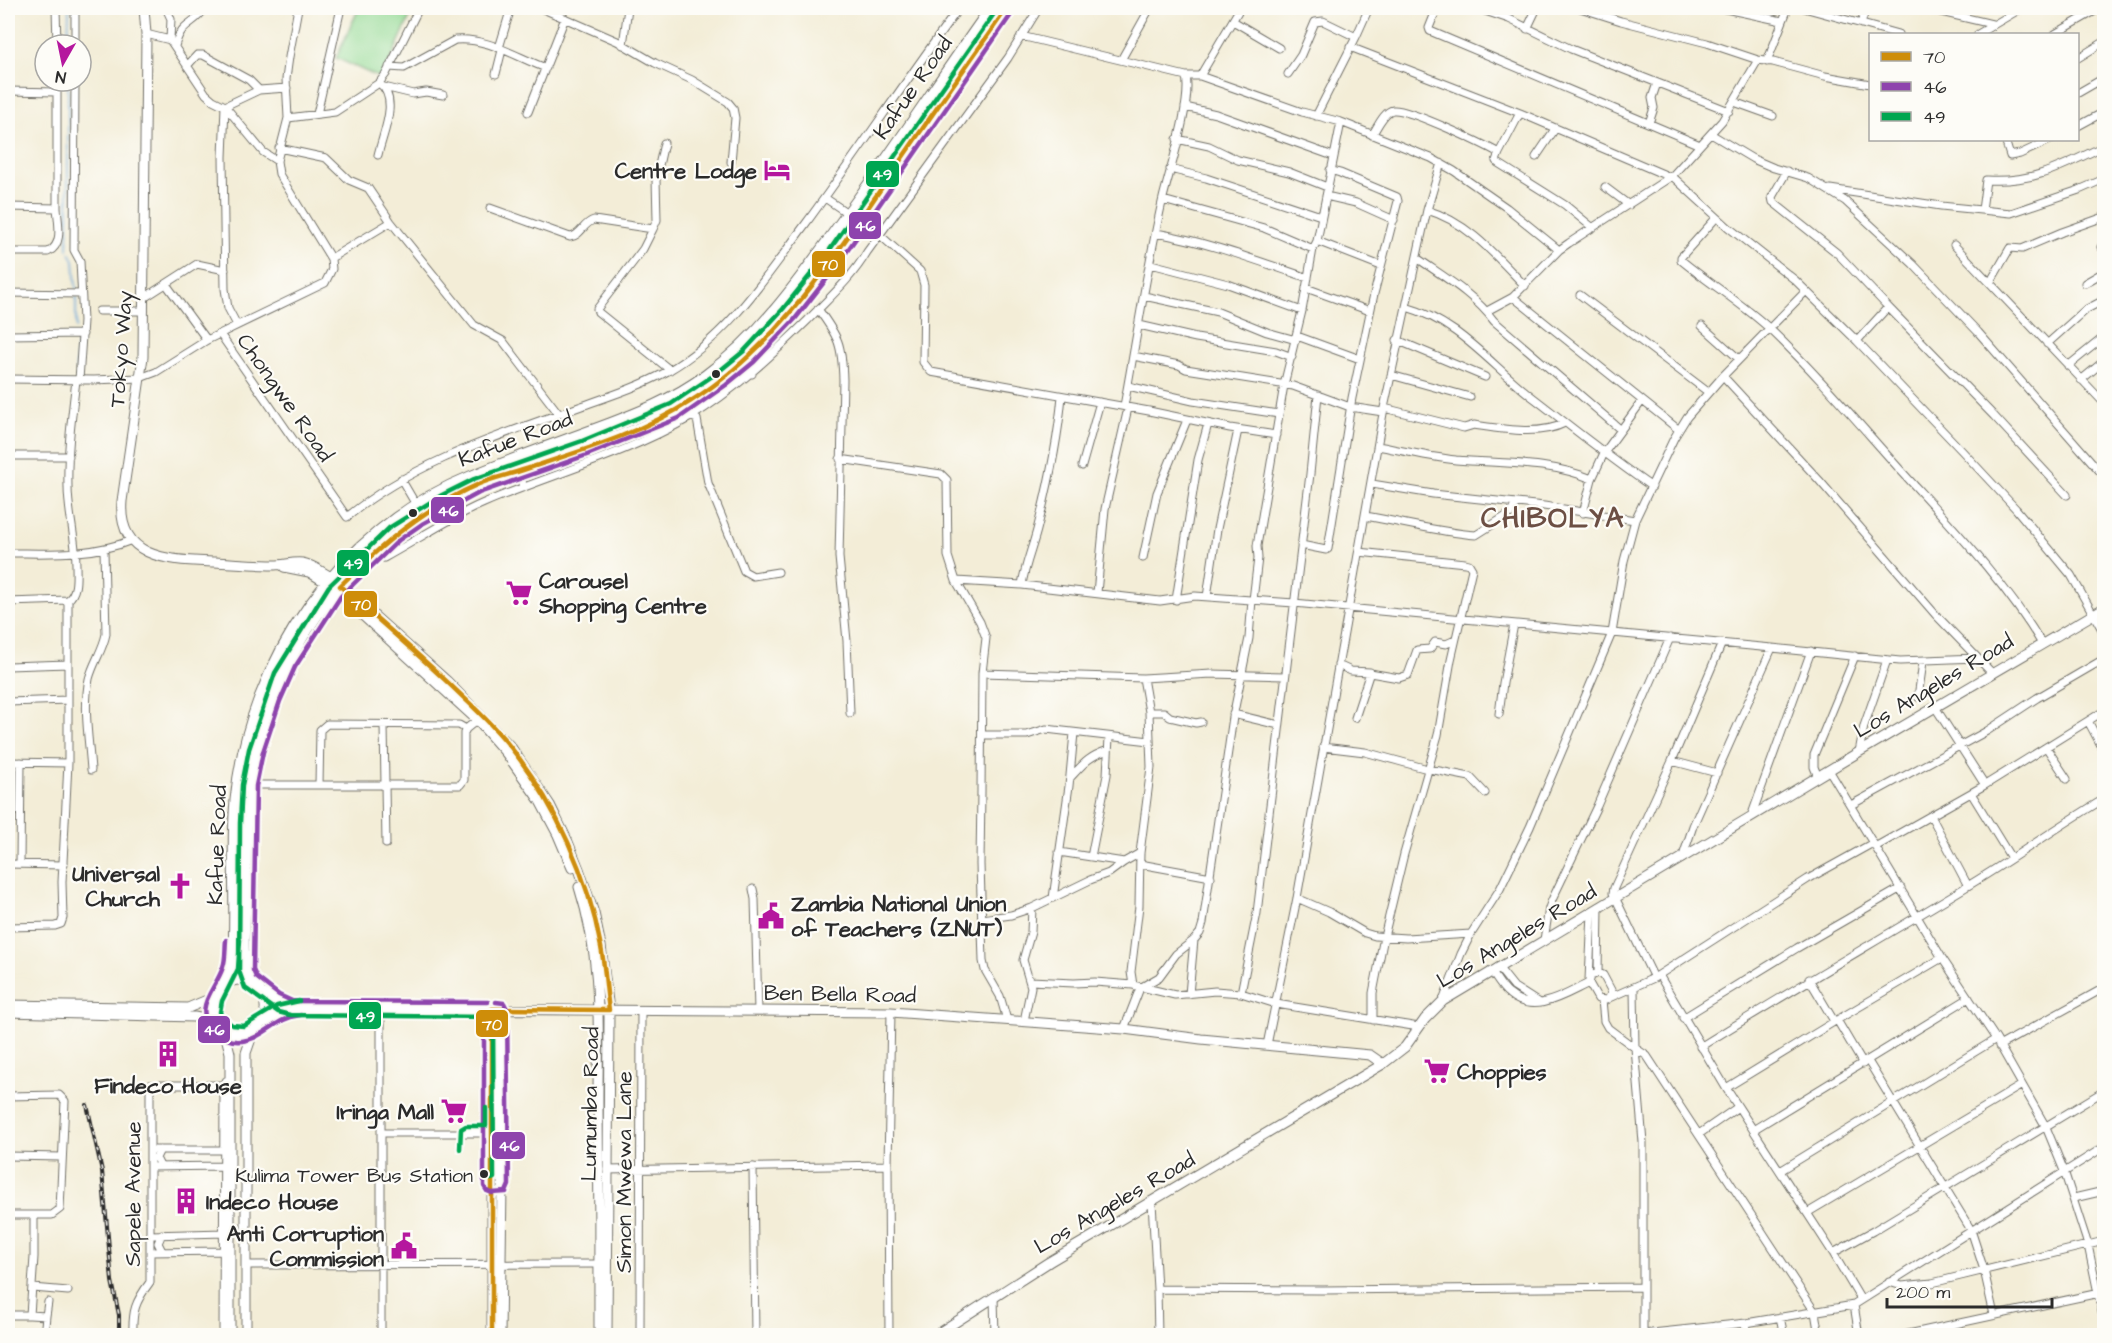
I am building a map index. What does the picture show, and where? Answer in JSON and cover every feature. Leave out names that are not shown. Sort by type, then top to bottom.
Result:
[{"type":"main road","name":"Tokyo Way","points":[[132,540],[124,526],[121,509],[140,378],[144,311],[146,34],[144,8]]},
{"type":"main road","name":"Kafue Road","points":[[220,988],[232,965],[234,816],[242,748],[255,705],[275,660],[303,614],[329,580],[378,530],[415,503],[466,477],[643,410],[676,394],[705,376],[727,357],[780,305],[990,8]]},
{"type":"main road","name":"Kafue Road","points":[[250,982],[246,971],[245,939],[249,785],[256,750],[282,676],[337,588],[394,534],[445,502],[476,486],[614,437],[675,411],[722,379],[749,356],[789,314],[860,221],[1007,8]]},
{"type":"main road","points":[[132,540],[146,552],[164,559],[277,565],[302,563],[310,565],[329,580]]},
{"type":"main road","points":[[324,606],[337,600],[349,599],[351,585],[358,567]]},
{"type":"main road","name":"Lumumba Road","points":[[329,580],[512,747],[534,779],[568,842],[594,913],[601,946],[607,1170],[607,1335]]},
{"type":"main road","name":"Los Angeles Road","points":[[934,1335],[1383,1064],[1405,1047],[1419,1027],[1443,1001],[1935,706],[2104,608]]},
{"type":"main road","points":[[94,1010],[194,1007],[214,997],[220,988],[234,980],[250,982],[260,990],[265,999],[266,1007],[246,1053],[246,1335]]},
{"type":"main road","name":"Ben Bella Road","points":[[260,990],[274,1002],[291,1008],[891,1012],[1024,1020],[1370,1055],[1383,1064]]},
{"type":"main road","points":[[214,997],[213,1012],[216,1021],[224,1029],[241,1034],[257,1027]]},
{"type":"main road","points":[[8,1005],[194,1017],[216,1021]]},
{"type":"main road","name":"Ben Bella Road","points":[[257,1027],[291,1008]]},
{"type":"main road","points":[[8,1012],[72,1009]]},
{"type":"main road","points":[[492,1335],[497,1186],[496,1010]]},
{"type":"main road","name":"Lumumba Road","points":[[599,1335],[604,1010]]},
{"type":"main road","points":[[224,1029],[230,1053],[227,1124],[227,1322],[230,1335]]},
{"type":"main road","points":[[227,1148],[238,1150],[246,1145]]},
{"type":"main road","points":[[227,1163],[238,1156],[246,1160]]},
{"type":"main road","points":[[496,1264],[500,1335]]},
{"type":"street","points":[[56,8],[57,33]]},
{"type":"street","points":[[75,8],[75,33]]},
{"type":"street","points":[[166,8],[171,19],[173,43],[206,94],[225,106],[263,152],[277,161]]},
{"type":"street","points":[[173,43],[179,33],[206,8]]},
{"type":"street","points":[[220,334],[325,283],[332,269],[331,258],[279,174],[277,161],[288,118],[289,57],[298,8]]},
{"type":"street","points":[[317,114],[341,8]]},
{"type":"street","points":[[288,118],[335,112],[382,85],[419,8]]},
{"type":"street","points":[[496,74],[500,49],[512,8]]},
{"type":"street","points":[[541,8],[623,45],[700,84],[728,102],[734,108],[735,128],[731,162]]},
{"type":"street","points":[[623,45],[628,8]]},
{"type":"street","points":[[415,503],[401,479],[462,449],[645,382],[670,370],[689,357],[726,326],[747,303],[825,198],[959,8]]},
{"type":"street","points":[[378,548],[384,558],[482,504],[639,443],[690,417],[752,374],[857,268],[1008,58],[1040,8]]},
{"type":"street","points":[[1121,60],[1150,8]]},
{"type":"street","points":[[1200,76],[1240,8]]},
{"type":"street","points":[[1316,116],[1368,8]]},
{"type":"street","points":[[1437,8],[1429,28],[1430,31],[1700,145]]},
{"type":"street","points":[[1476,8],[1509,19],[1571,49],[1729,111]]},
{"type":"street","points":[[1527,29],[1537,8]]},
{"type":"street","points":[[1580,8],[1707,43],[1758,60],[1869,84]]},
{"type":"street","points":[[1721,8],[1782,21]]},
{"type":"street","points":[[1767,62],[1788,8]]},
{"type":"street","points":[[1804,8],[1894,33]]},
{"type":"street","points":[[1861,24],[1866,8]]},
{"type":"street","points":[[1924,8],[1992,24]]},
{"type":"street","points":[[1979,33],[2022,8]]},
{"type":"street","points":[[2057,33],[2100,8]]},
{"type":"street","points":[[528,112],[565,18]]},
{"type":"street","points":[[1288,74],[1301,55],[1315,22],[1318,20],[1356,37]]},
{"type":"street","points":[[1233,21],[1279,48]]},
{"type":"street","points":[[146,34],[173,43]]},
{"type":"street","points":[[1021,36],[1186,76],[1200,76],[1316,116],[1341,122],[1441,163],[1517,216],[1559,250]]},
{"type":"street","points":[[389,67],[404,68],[455,40],[486,42],[546,68]]},
{"type":"street","points":[[2079,57],[2104,42]]},
{"type":"street","points":[[1350,47],[1520,113],[1671,177],[1775,263],[1857,341],[2016,509],[2071,575],[2104,633]]},
{"type":"street","points":[[187,66],[197,55],[203,55],[249,80],[259,90]]},
{"type":"street","points":[[1487,311],[1513,297],[1559,250],[1671,177],[1729,111],[1758,60]]},
{"type":"street","points":[[1097,593],[1106,509],[1162,200],[1185,107],[1188,83],[1186,76]]},
{"type":"street","points":[[2079,92],[2104,78]]},
{"type":"street","points":[[1649,123],[1654,108],[1652,98],[1657,83]]},
{"type":"street","points":[[382,85],[408,94],[426,92],[443,95]]},
{"type":"street","points":[[378,155],[390,101],[382,85]]},
{"type":"street","points":[[225,106],[259,90],[287,88]]},
{"type":"street","points":[[8,91],[33,92]]},
{"type":"street","points":[[8,252],[48,252],[58,245],[57,93]]},
{"type":"street","points":[[8,927],[55,926],[61,924],[63,918],[68,763],[68,600],[75,592],[76,554],[68,489],[69,435],[83,334],[80,261],[74,250],[75,93]]},
{"type":"street","points":[[1734,102],[1773,116]]},
{"type":"street","points":[[225,106],[223,157],[225,290],[228,308],[237,325]]},
{"type":"street","points":[[1185,107],[1216,114],[1333,156]]},
{"type":"street","points":[[1372,135],[1387,114],[1394,110],[1447,128],[1499,153]]},
{"type":"street","points":[[2079,125],[2104,112]]},
{"type":"street","points":[[1520,113],[1496,161],[1565,205],[1593,228]]},
{"type":"street","points":[[1137,987],[1159,977],[1176,954],[1200,933],[1203,923],[1233,714],[1249,638],[1257,546],[1279,414],[1341,122]]},
{"type":"street","points":[[1536,157],[1555,129]]},
{"type":"street","points":[[1711,134],[1753,159],[1808,178],[1845,201],[1891,243],[1978,332],[2104,476]]},
{"type":"street","points":[[1177,139],[1209,146],[1238,160],[1289,172],[1327,187]]},
{"type":"street","points":[[2005,141],[2010,156],[2020,154],[2048,141]]},
{"type":"street","points":[[664,143],[656,179],[657,220],[643,249],[597,309],[670,370]]},
{"type":"street","points":[[1982,210],[1986,180],[2008,181],[2032,178],[2104,146]]},
{"type":"street","points":[[279,148],[326,158],[349,180],[368,188],[391,222],[474,325],[503,341],[559,414]]},
{"type":"street","points":[[1267,1045],[1297,898],[1383,410],[1427,210],[1441,163]]},
{"type":"street","points":[[1170,169],[1206,178],[1321,216]]},
{"type":"street","points":[[1301,545],[1328,549],[1350,407],[1370,311],[1398,201],[1397,197],[1350,176],[1330,170]]},
{"type":"street","points":[[1787,171],[1772,197],[1773,201],[1837,253],[2067,495]]},
{"type":"street","points":[[1828,189],[1982,210],[2018,212],[2104,179]]},
{"type":"street","points":[[1605,187],[1629,205]]},
{"type":"street","points":[[1326,196],[1356,203],[1394,220]]},
{"type":"street","points":[[825,198],[880,235],[920,271],[923,277],[923,362],[927,370],[1276,435]]},
{"type":"street","points":[[1162,200],[1264,228],[1313,249]]},
{"type":"street","points":[[8,207],[57,208]]},
{"type":"street","points":[[489,208],[570,237],[577,236],[589,221],[594,220],[652,229]]},
{"type":"street","points":[[1427,210],[1449,218],[1470,233],[1525,286]]},
{"type":"street","points":[[1717,217],[1681,257],[1681,260],[1769,329],[1831,392],[1974,550],[2018,605],[2042,644]]},
{"type":"street","points":[[1991,281],[2010,248],[2022,249],[2104,217]]},
{"type":"street","points":[[331,258],[391,222]]},
{"type":"street","points":[[1156,233],[1195,240],[1308,278]]},
{"type":"street","points":[[1317,241],[1381,266]]},
{"type":"street","points":[[1954,245],[1991,281],[2081,380],[2103,400]]},
{"type":"street","points":[[1417,258],[1465,291],[1487,311],[1494,321],[1621,430]]},
{"type":"street","points":[[144,298],[197,264],[225,270]]},
{"type":"street","points":[[1151,264],[1228,284],[1302,311]]},
{"type":"street","points":[[2085,283],[2104,272]]},
{"type":"street","points":[[166,284],[207,340]]},
{"type":"street","points":[[1306,288],[1370,311]]},
{"type":"street","points":[[1443,1001],[1454,969],[1471,934],[1500,889],[1530,827],[1612,633],[1624,561],[1635,520],[1679,430],[1708,392],[1806,291]]},
{"type":"street","points":[[8,293],[81,294]]},
{"type":"street","points":[[1144,296],[1218,312],[1267,332],[1296,338],[1360,359]]},
{"type":"street","points":[[1580,296],[1708,392]]},
{"type":"street","points":[[1513,297],[1679,430]]},
{"type":"street","points":[[2047,344],[2085,310],[2104,300]]},
{"type":"street","points":[[1406,307],[1429,315],[1458,333],[1565,423],[1652,486]]},
{"type":"street","points":[[1857,341],[1888,307]]},
{"type":"street","points":[[818,309],[836,334],[842,351],[839,557],[847,641],[850,713]]},
{"type":"street","points":[[99,311],[144,311]]},
{"type":"street","points":[[1139,325],[1205,340],[1276,351],[1292,357]]},
{"type":"street","points":[[1702,326],[1739,359]]},
{"type":"street","points":[[8,335],[83,334]]},
{"type":"street","name":"Chongwe Road","points":[[8,379],[140,378],[156,372],[220,334],[347,517],[401,479]]},
{"type":"street","points":[[2068,366],[2104,337]]},
{"type":"street","points":[[1398,340],[1485,377]]},
{"type":"street","points":[[749,356],[752,374]]},
{"type":"street","points":[[1133,356],[1179,365],[1186,369],[1301,388],[1350,407],[1383,410],[1464,428],[1474,425],[1538,430],[1554,429],[1565,423]]},
{"type":"street","points":[[2081,380],[2104,361]]},
{"type":"street","points":[[1391,375],[1470,397]]},
{"type":"street","points":[[1723,376],[1819,480],[1935,614],[1992,673]]},
{"type":"street","points":[[1128,386],[1193,401],[1279,414]]},
{"type":"street","points":[[1241,993],[1257,913],[1318,395]]},
{"type":"street","points":[[1022,585],[1025,562],[1030,555],[1049,479],[1058,434],[1062,396]]},
{"type":"street","points":[[1583,513],[1604,453],[1642,401]]},
{"type":"street","points":[[1082,466],[1100,402]]},
{"type":"street","points":[[675,411],[697,419],[708,483],[744,571],[753,576],[778,572]]},
{"type":"street","points":[[1143,558],[1157,494],[1187,420]]},
{"type":"street","points":[[1176,600],[1198,460],[1208,424]]},
{"type":"street","points":[[1207,597],[1217,529],[1238,429]]},
{"type":"street","points":[[1378,446],[1452,459],[1538,464],[1578,473],[1593,479]]},
{"type":"street","points":[[8,456],[69,456]]},
{"type":"street","points":[[840,459],[945,476],[948,556],[956,581],[985,632],[986,643],[982,673],[980,864],[982,919],[985,970],[1000,996],[1007,1020]]},
{"type":"street","points":[[522,488],[523,469]]},
{"type":"street","points":[[1371,484],[1635,520]]},
{"type":"street","points":[[1365,516],[1476,535],[1505,518],[1511,513],[1516,503]]},
{"type":"street","points":[[8,553],[76,554],[104,550],[132,540]]},
{"type":"street","points":[[91,770],[87,708],[89,678],[103,647],[106,634],[104,550]]},
{"type":"street","points":[[1359,552],[1469,564],[1472,569],[1455,640],[1438,735],[1404,854],[1384,937],[1373,993],[1373,1020]]},
{"type":"street","points":[[956,581],[1022,585],[1160,601],[1207,597],[1294,603],[1887,660],[1923,662],[1977,658]]},
{"type":"street","points":[[8,602],[68,600]]},
{"type":"street","points":[[1499,714],[1514,624]]},
{"type":"street","points":[[1544,940],[1552,900],[1592,816],[1670,638]]},
{"type":"street","points":[[1338,665],[1351,671],[1369,671],[1370,674],[1399,678],[1408,675],[1417,650],[1430,649],[1435,642],[1446,644],[1455,640]]},
{"type":"street","points":[[1722,643],[1613,893],[1656,976],[1833,1253],[1857,1302],[1859,1335]]},
{"type":"street","points":[[1682,859],[1693,826],[1772,648]]},
{"type":"street","points":[[1751,817],[1811,651]]},
{"type":"street","points":[[1818,777],[1814,767],[1814,755],[1855,656]]},
{"type":"street","points":[[1851,805],[1959,746],[2104,659]]},
{"type":"street","points":[[1859,752],[1864,726],[1887,660]]},
{"type":"street","points":[[1918,697],[1923,662]]},
{"type":"street","points":[[8,666],[68,664]]},
{"type":"street","points":[[982,673],[1143,678],[1186,674],[1286,676]]},
{"type":"street","points":[[1355,718],[1370,674]]},
{"type":"street","points":[[1124,1029],[1137,987],[1131,972],[1139,906],[1140,853],[1151,767],[1149,712],[1143,678]]},
{"type":"street","points":[[8,702],[68,700]]},
{"type":"street","points":[[1935,706],[1985,785]]},
{"type":"street","points":[[1595,909],[1589,982],[1598,999],[1634,988],[1656,976],[1808,879],[1931,816],[2104,711]]},
{"type":"street","points":[[1149,712],[1164,712],[1170,717],[1201,722]]},
{"type":"street","points":[[1233,714],[1279,725]]},
{"type":"street","points":[[249,785],[462,784],[464,780],[464,733],[480,718]]},
{"type":"street","points":[[2088,721],[2104,751]]},
{"type":"street","points":[[319,785],[320,730],[327,724],[459,725],[466,729]]},
{"type":"street","points":[[384,725],[386,844]]},
{"type":"street","points":[[983,735],[1027,735],[1046,729],[1150,741]]},
{"type":"street","points":[[1053,898],[1070,779],[1074,733]]},
{"type":"street","points":[[1091,857],[1107,775],[1109,737]]},
{"type":"street","points":[[1323,747],[1365,752],[1428,769],[1470,777],[1485,793]]},
{"type":"street","points":[[2046,747],[2067,779]]},
{"type":"street","points":[[1070,779],[1086,760],[1108,750]]},
{"type":"street","points":[[1672,761],[1717,773]]},
{"type":"street","points":[[8,762],[68,763]]},
{"type":"street","points":[[20,864],[21,762]]},
{"type":"street","points":[[1829,770],[2046,1127],[2074,1198],[2088,1245],[2102,1293],[2104,1322]]},
{"type":"street","points":[[1971,793],[2011,858]]},
{"type":"street","points":[[1700,1047],[1809,979],[1968,886],[2104,799]]},
{"type":"street","points":[[1931,816],[1968,886]]},
{"type":"street","points":[[1059,852],[1124,862]]},
{"type":"street","points":[[982,919],[1011,915],[1032,908],[1109,873],[1140,853]]},
{"type":"street","points":[[8,864],[64,865]]},
{"type":"street","points":[[1140,864],[1211,877]]},
{"type":"street","points":[[1683,1018],[1901,888]]},
{"type":"street","points":[[753,889],[758,1011]]},
{"type":"street","points":[[1297,898],[1329,912],[1365,933],[1384,937],[1471,934]]},
{"type":"street","points":[[1024,1020],[1031,987],[1023,960],[1031,932],[1032,908]]},
{"type":"street","points":[[1595,909],[1598,973]]},
{"type":"street","points":[[1189,994],[1194,940]]},
{"type":"street","points":[[1726,1088],[1942,958]]},
{"type":"street","points":[[1495,969],[1514,987],[1539,1003],[1546,1004],[1589,982],[1593,975],[1598,973]]},
{"type":"street","points":[[1598,973],[1603,975],[1608,997],[1604,1021],[1608,1028],[1647,1056],[1815,1312],[1819,1335]]},
{"type":"street","points":[[1809,979],[1894,1103],[1971,1230],[1984,1270],[1994,1315]]},
{"type":"street","points":[[1029,981],[1095,982],[1137,987],[1165,994],[1215,991],[1241,993],[1276,1004],[1419,1027]]},
{"type":"street","points":[[1634,988],[1635,1048],[1643,1142],[1643,1335],[1687,1333],[1715,1326],[1815,1312],[1857,1302],[2104,1147]]},
{"type":"street","points":[[1780,1171],[1997,1043],[2104,988]]},
{"type":"street","points":[[1753,1130],[1969,998]]},
{"type":"street","points":[[381,1008],[381,1335]]},
{"type":"street","name":"Simon Mwewa Lane","points":[[640,1335],[641,1010]]},
{"type":"street","points":[[889,1335],[888,1165],[891,1012]]},
{"type":"street","points":[[227,1124],[224,1085],[230,1073]]},
{"type":"street","name":"Sapele Avenue","points":[[133,1335],[132,1312],[150,1282],[150,1085],[224,1085]]},
{"type":"street","points":[[1807,1214],[2022,1085]]},
{"type":"street","points":[[1833,1253],[2104,1091]]},
{"type":"street","points":[[8,1096],[59,1095],[64,1098],[60,1209],[52,1215],[8,1215]]},
{"type":"street","points":[[1699,1134],[1738,1107]]},
{"type":"street","points":[[381,1133],[497,1133]]},
{"type":"street","points":[[150,1150],[227,1148]]},
{"type":"street","points":[[160,1150],[156,1158],[160,1166]]},
{"type":"street","points":[[8,1156],[62,1157]]},
{"type":"street","points":[[150,1167],[227,1163]]},
{"type":"street","points":[[607,1170],[888,1165]]},
{"type":"street","points":[[753,1167],[754,1335]]},
{"type":"street","points":[[2074,1198],[2104,1191]]},
{"type":"street","points":[[1152,1202],[1158,1335]]},
{"type":"street","points":[[223,1335],[227,1322],[224,1233],[227,1213]]},
{"type":"street","points":[[30,1315],[33,1288],[34,1215]]},
{"type":"street","points":[[150,1234],[224,1233]]},
{"type":"street","points":[[162,1234],[158,1243],[162,1251]]},
{"type":"street","points":[[1889,1282],[1902,1286],[1912,1285],[2104,1241]]},
{"type":"street","points":[[150,1252],[224,1251]]},
{"type":"street","points":[[246,1265],[599,1264]]},
{"type":"street","points":[[1157,1288],[1334,1290],[1643,1287]]},
{"type":"street","points":[[33,1288],[68,1291]]},
{"type":"street","points":[[1899,1335],[2102,1293]]},
{"type":"street","points":[[994,1297],[994,1335]]},
{"type":"street","points":[[44,1335],[48,1302]]},
{"type":"street","points":[[12,1315],[46,1316]]},
{"type":"street","points":[[1780,1317],[1784,1335]]},
{"type":"street","points":[[1746,1323],[1748,1335]]},
{"type":"street","points":[[1715,1326],[1717,1335]]},
{"type":"street","points":[[2057,1335],[2062,1335]]},
{"type":"green space","points":[[359,8],[414,8],[382,79],[336,58]]},
{"type":"waterway","points":[[68,33],[69,8]]},
{"type":"waterway","points":[[68,93],[68,249]]},
{"type":"waterway","points":[[70,253],[74,260],[76,289]]},
{"type":"waterway","points":[[76,297],[76,328]]},
{"type":"waterway","points":[[76,370],[77,337]]},
{"type":"railway","points":[[87,1105],[102,1171],[112,1281],[119,1315],[119,1336]]},
{"type":"transit line","name":"49","points":[[491,1179],[494,1178],[493,1017],[290,1015],[278,1012],[245,988],[239,971],[242,785],[249,749],[275,673],[329,586],[389,528],[442,495],[474,479],[582,441],[671,404],[717,373],[744,351],[783,309],[824,258],[998,8]]},
{"type":"transit line","name":"70","points":[[492,1336],[492,1009],[609,1010],[601,947],[579,868],[556,818],[528,771],[481,715],[417,654],[340,586],[405,528],[459,493],[484,482],[588,449],[651,423],[691,401],[722,380],[750,356],[776,329],[823,272],[1007,8]]},
{"type":"transit line","name":"46","points":[[488,1002],[292,1001],[279,995],[256,977],[253,970],[256,786],[263,752],[280,701],[295,667],[341,596],[399,540],[422,524],[479,493],[587,455],[679,418],[754,362],[795,319],[836,267],[1013,12]]},
{"type":"transit line","name":"46","points":[[226,940],[223,967],[204,1008],[209,1024],[217,1033],[231,1040],[247,1040],[260,1035],[285,1019],[301,1015]]},
{"type":"transit line","name":"49","points":[[240,940],[238,969],[222,1001],[220,1012],[222,1017],[232,1025],[244,1026],[277,1006],[299,1001]]},
{"type":"transit line","name":"46","points":[[484,1017],[484,1186],[492,1193],[506,1192],[509,1185],[507,1009],[504,1003],[496,1002]]},
{"type":"transit line","name":"49","points":[[460,1149],[461,1129],[466,1126],[486,1126],[486,1108]]},
{"type":"place","name":"Centre Lodge","points":[[777,170]]},
{"type":"place","name":"Carousel Shopping Centre","points":[[519,593]]},
{"type":"place","name":"Universal Church","points":[[180,886]]},
{"type":"place","name":"Zambia National Union of Teachers (ZNUT)","points":[[771,916]]},
{"type":"place","name":"Findeco House","points":[[168,1054]]},
{"type":"place","name":"Choppies","points":[[1437,1071]]},
{"type":"place","name":"Iringa Mall","points":[[454,1111]]},
{"type":"place","name":"Kulima Tower Bus Station","points":[[484,1174]]},
{"type":"place","name":"Indeco House","points":[[186,1201]]},
{"type":"place","name":"Anti Corruption Commission","points":[[404,1246]]},
{"type":"district","name":"CHIBOLYA","points":[[1553,517]]}]
